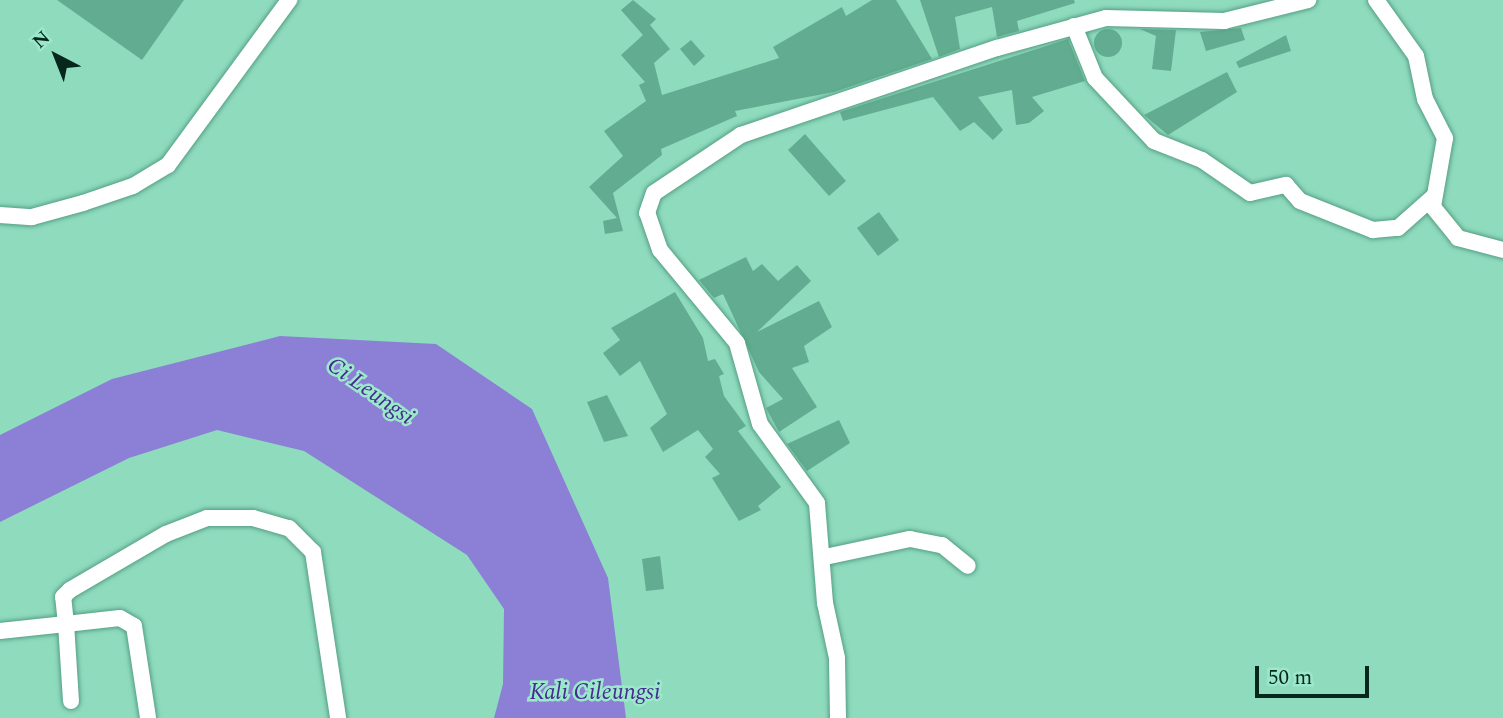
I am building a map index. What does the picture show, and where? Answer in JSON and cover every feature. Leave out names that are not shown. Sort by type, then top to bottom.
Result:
[{"type":"street","points":[[0,215],[32,217],[83,203],[133,186],[167,165],[289,0]]},
{"type":"street","points":[[838,718],[825,557],[817,503],[760,424],[747,363],[660,250],[648,203],[659,187],[741,135],[814,106],[1074,26],[1124,17],[1224,21],[1279,12],[1308,0]]},
{"type":"street","points":[[1376,0],[1416,56],[1425,99],[1446,138],[1433,206],[1458,238],[1503,250]]},
{"type":"street","points":[[1074,26],[1095,78],[1154,141],[1202,160],[1250,193],[1286,185],[1300,201],[1373,230],[1398,228],[1434,196]]},
{"type":"street","points":[[71,701],[63,597],[70,590],[166,534],[207,518],[253,518],[289,528],[313,552],[338,718]]},
{"type":"street","points":[[825,557],[910,539],[942,545],[968,566]]},
{"type":"street","points":[[0,631],[120,618],[134,626],[148,718]]},
{"type":"water","points":[[280,336],[436,344],[532,409],[608,578],[626,718],[494,718],[503,684],[504,609],[467,555],[304,451],[217,430],[129,458],[0,522],[0,435],[112,379]]},
{"type":"building","points":[[57,0],[184,0],[142,60]]},
{"type":"building","points":[[633,0],[656,19],[650,25],[670,49],[654,63],[662,95],[779,58],[773,47],[842,7],[846,16],[872,0],[896,0],[932,59],[834,92],[735,111],[737,116],[661,149],[662,155],[613,193],[623,231],[605,234],[603,221],[617,218],[589,187],[623,156],[604,131],[646,101],[639,85],[645,82],[621,55],[643,35],[621,10]]},
{"type":"building","points":[[920,0],[1074,0],[1075,3],[1017,21],[1019,31],[997,37],[992,7],[955,17],[960,49],[939,57]]},
{"type":"building","points":[[1241,28],[1245,40],[1206,51],[1200,32]]},
{"type":"building","points":[[1108,29],[1118,33],[1122,43],[1118,53],[1108,57],[1098,53],[1094,43],[1098,33]]},
{"type":"building","points":[[1140,29],[1176,30],[1171,71],[1152,69],[1156,36]]},
{"type":"building","points":[[1286,35],[1291,51],[1239,68],[1236,62]]},
{"type":"building","points":[[1068,39],[1085,81],[1032,97],[1044,111],[1029,123],[1016,125],[1012,90],[978,97],[1003,130],[993,140],[974,122],[960,131],[933,97],[843,121],[840,112]]},
{"type":"building","points":[[691,40],[705,56],[694,66],[680,49]]},
{"type":"building","points":[[1227,72],[1237,92],[1168,135],[1144,115]]},
{"type":"building","points":[[805,134],[846,181],[829,196],[788,150]]},
{"type":"building","points":[[879,212],[899,240],[878,256],[857,228]]},
{"type":"building","points":[[746,257],[753,271],[762,264],[778,281],[797,265],[811,281],[757,332],[819,301],[832,327],[804,346],[809,362],[792,368],[817,407],[779,432],[766,408],[783,399],[759,372],[723,294],[714,298],[699,280]]},
{"type":"building","points":[[675,292],[703,338],[708,361],[715,359],[724,374],[719,376],[724,396],[746,426],[738,431],[781,487],[758,506],[761,510],[739,521],[712,478],[720,474],[705,457],[713,449],[698,430],[663,452],[650,428],[667,414],[640,361],[620,376],[603,353],[620,340],[611,328]]},
{"type":"building","points":[[607,395],[628,436],[604,442],[587,402]]},
{"type":"building","points":[[839,420],[850,443],[807,471],[787,444]]},
{"type":"building","points":[[660,556],[664,589],[646,591],[642,559]]},
{"type":"water label","name":"Ci Leungsi","points":[[370,392]]},
{"type":"water label","name":"Kali Cileungsi","points":[[595,693]]}]
